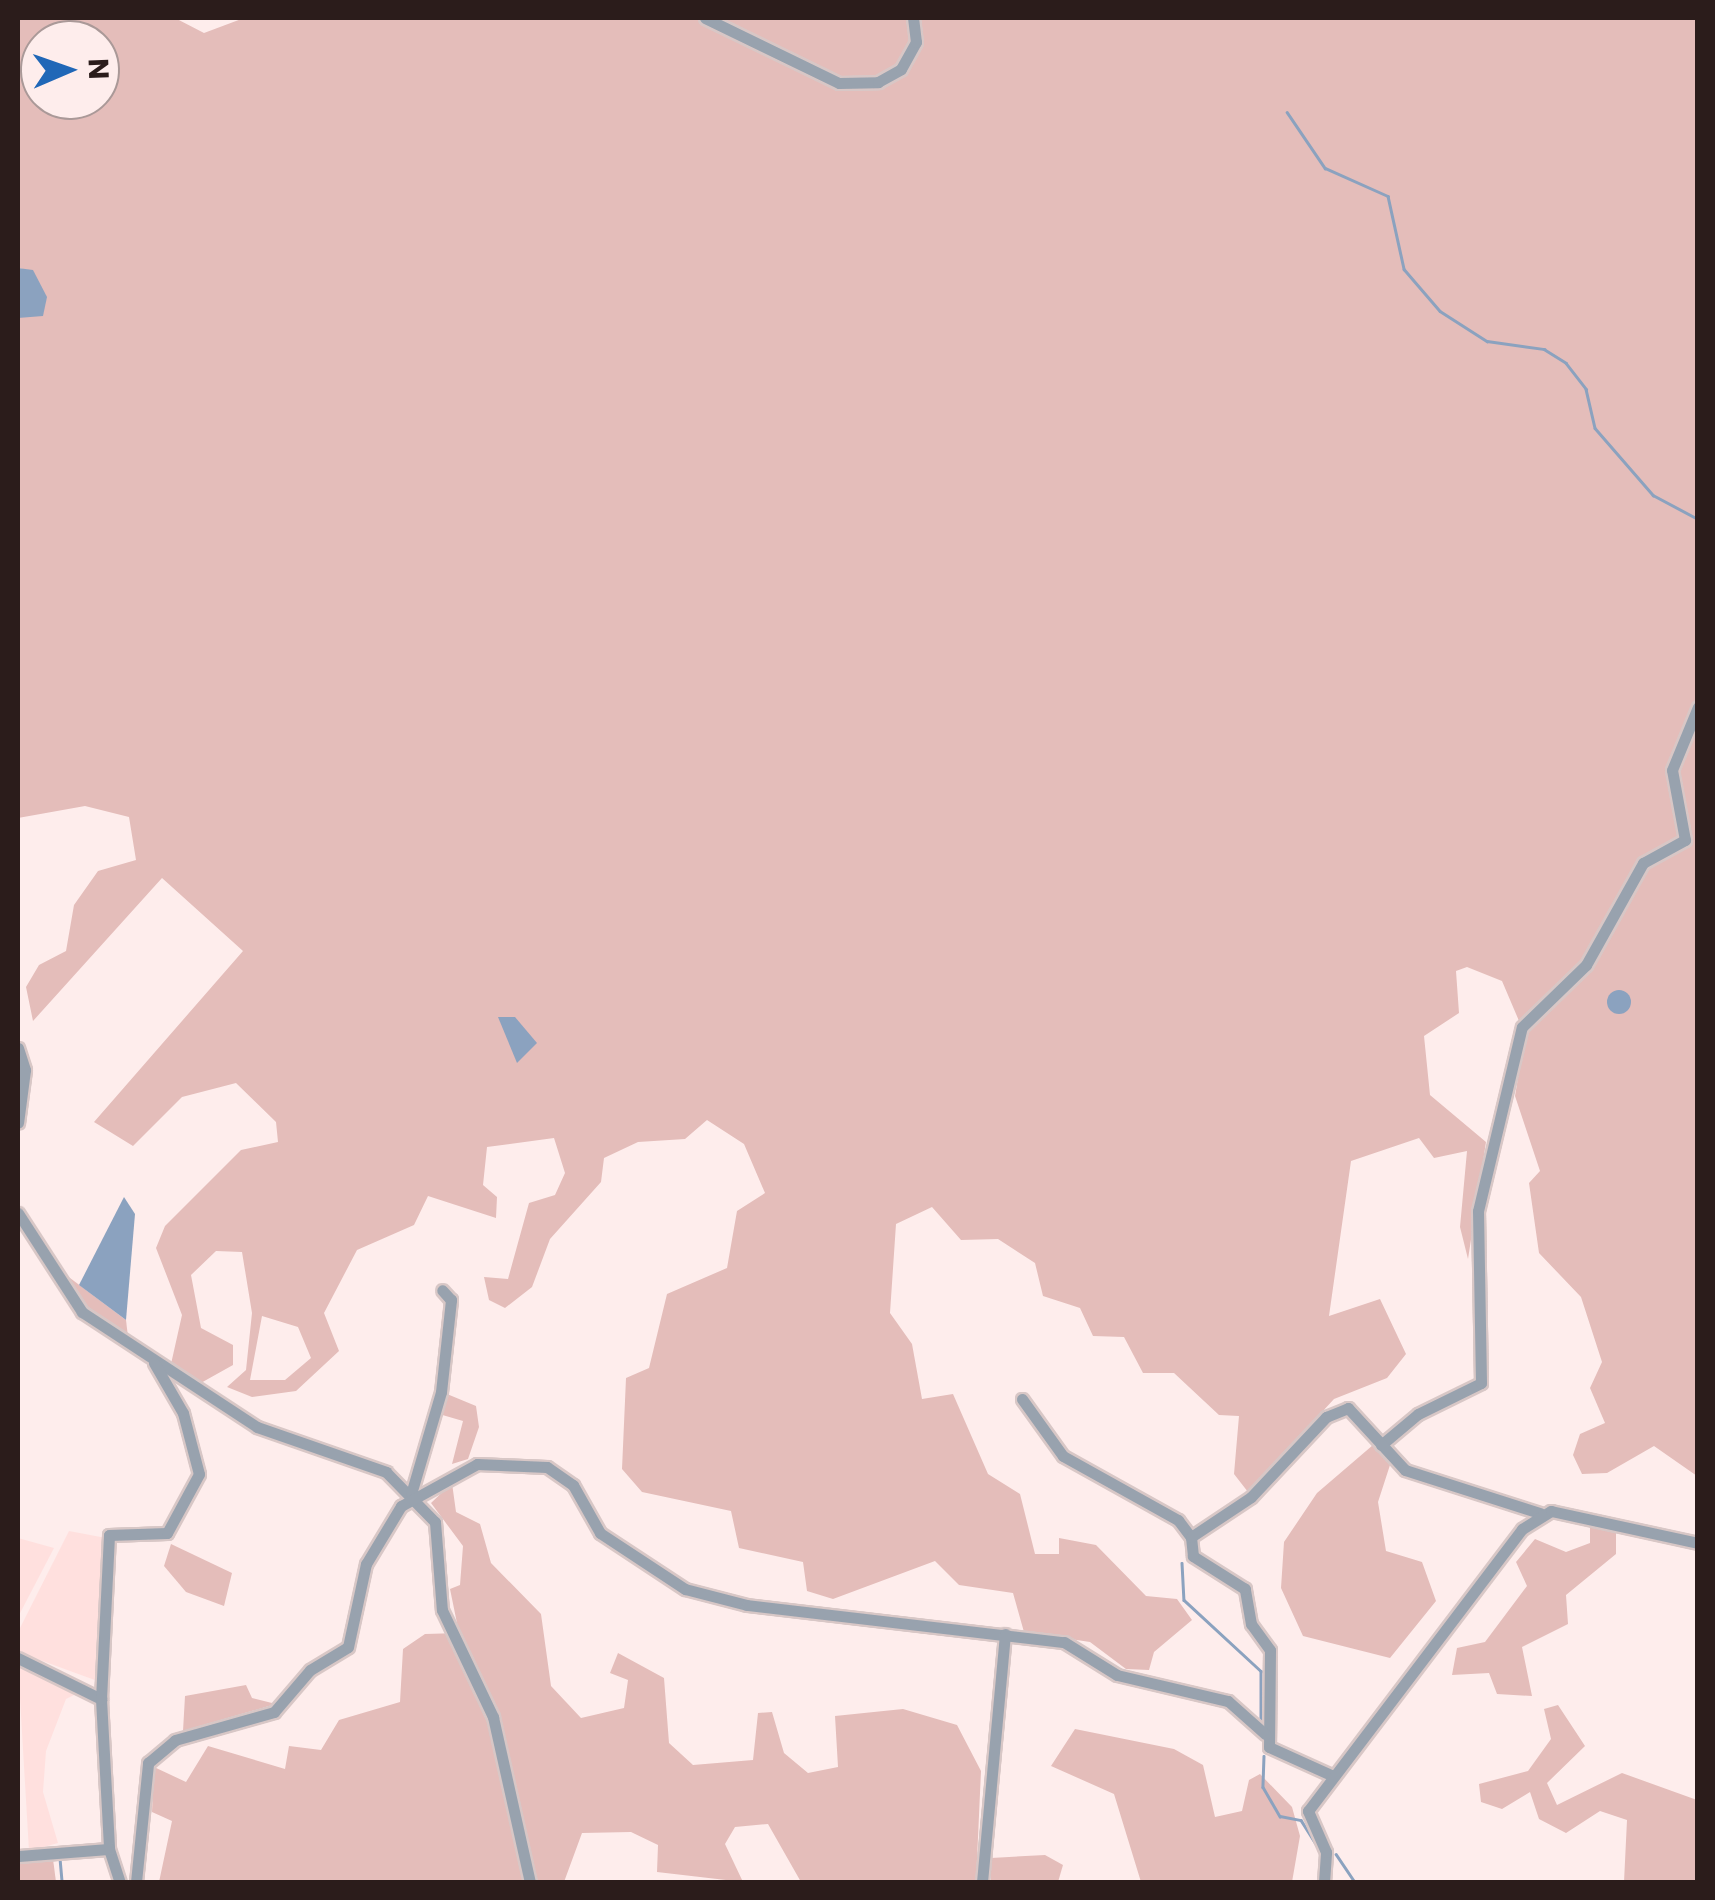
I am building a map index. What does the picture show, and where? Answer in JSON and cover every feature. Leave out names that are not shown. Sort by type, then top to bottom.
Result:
[{"type":"street","points":[[705,18],[839,83],[878,82],[901,69],[916,42],[912,18]]},
{"type":"street","points":[[1381,1445],[1418,1414],[1481,1383],[1478,1212],[1522,1027],[1586,965],[1643,863],[1684,840],[1672,770],[1698,707]]},
{"type":"street","points":[[18,1048],[25,1085],[18,1123]]},
{"type":"street","points":[[18,1213],[66,1298],[154,1362],[257,1427],[386,1472],[436,1522],[442,1610],[492,1717],[530,1882]]},
{"type":"street","points":[[136,1882],[148,1763],[176,1740],[274,1712],[310,1670],[348,1647],[366,1564],[411,1494],[442,1392],[452,1300],[442,1290]]},
{"type":"street","points":[[120,1882],[109,1849],[101,1700],[109,1535],[166,1533],[199,1474],[182,1413],[154,1362]]},
{"type":"street","points":[[1022,1398],[1063,1456],[1178,1520],[1190,1537],[1193,1556],[1245,1589],[1250,1624],[1270,1650],[1264,1734],[1269,1747],[1331,1775]]},
{"type":"street","points":[[1190,1537],[1272,1479],[1338,1408],[1358,1410],[1381,1445],[1404,1470],[1540,1513],[1698,1542]]},
{"type":"street","points":[[411,1494],[462,1466],[547,1467],[582,1496],[600,1533],[685,1589],[746,1605],[1064,1642],[1117,1675],[1228,1702],[1264,1734]]},
{"type":"street","points":[[1324,1882],[1326,1852],[1308,1811],[1331,1775],[1540,1513]]},
{"type":"street","points":[[982,1882],[1005,1634]]},
{"type":"street","points":[[18,1658],[101,1700]]},
{"type":"street","points":[[18,1856],[109,1849]]},
{"type":"shaded area","points":[[18,18],[175,18],[204,33],[244,18],[1697,18],[1697,1476],[1654,1446],[1607,1473],[1582,1474],[1573,1455],[1580,1434],[1605,1423],[1590,1388],[1602,1362],[1581,1297],[1539,1253],[1529,1183],[1540,1171],[1515,1096],[1525,1035],[1502,981],[1467,967],[1456,971],[1459,1013],[1424,1036],[1430,1095],[1486,1142],[1468,1259],[1460,1227],[1467,1151],[1434,1158],[1419,1138],[1351,1161],[1329,1316],[1380,1299],[1406,1354],[1387,1378],[1334,1399],[1248,1492],[1234,1474],[1239,1416],[1219,1415],[1174,1373],[1143,1373],[1124,1337],[1093,1336],[1080,1308],[1043,1296],[1035,1263],[998,1239],[961,1240],[932,1207],[896,1224],[890,1313],[912,1344],[922,1399],[953,1394],[988,1474],[1020,1494],[1035,1554],[1059,1554],[1059,1538],[1096,1545],[1146,1596],[1177,1599],[1192,1620],[1154,1652],[1149,1670],[1126,1669],[1090,1642],[1024,1632],[1013,1593],[959,1585],[935,1561],[833,1599],[807,1591],[803,1562],[739,1548],[731,1511],[642,1492],[622,1469],[626,1378],[649,1368],[667,1294],[727,1268],[737,1211],[765,1193],[744,1144],[707,1120],[685,1139],[638,1142],[604,1158],[601,1182],[550,1239],[532,1287],[505,1308],[489,1300],[484,1277],[508,1279],[529,1203],[555,1195],[565,1173],[554,1138],[487,1147],[483,1185],[497,1197],[496,1218],[428,1196],[414,1225],[357,1250],[324,1313],[339,1351],[296,1391],[252,1397],[227,1387],[246,1370],[252,1313],[242,1252],[216,1251],[191,1275],[201,1328],[233,1345],[233,1365],[199,1384],[171,1364],[182,1315],[156,1248],[165,1226],[241,1150],[278,1142],[276,1122],[236,1083],[182,1097],[133,1146],[94,1122],[243,951],[162,878],[33,1021],[26,987],[39,965],[66,951],[74,905],[98,871],[136,860],[129,817],[85,806],[18,818],[18,318],[33,271],[18,268]],"holes":[[[262,1316],[298,1327],[311,1358],[285,1380],[250,1380]]]},
{"type":"shaded area","points":[[54,1266],[126,1320],[128,1337],[75,1301]]},
{"type":"shaded area","points":[[447,1394],[476,1406],[479,1427],[468,1459],[452,1464],[463,1421],[439,1414]]},
{"type":"shaded area","points":[[1373,1445],[1390,1465],[1378,1502],[1386,1551],[1422,1562],[1436,1601],[1390,1658],[1303,1636],[1281,1588],[1284,1542],[1317,1493]]},
{"type":"shaded area","points":[[452,1483],[456,1512],[480,1524],[491,1563],[541,1614],[551,1686],[581,1718],[624,1708],[628,1680],[610,1673],[618,1653],[664,1678],[669,1743],[693,1765],[753,1760],[758,1713],[772,1712],[784,1753],[808,1773],[838,1767],[835,1716],[903,1709],[957,1725],[981,1771],[976,1882],[801,1882],[768,1824],[735,1827],[725,1844],[743,1882],[657,1872],[658,1845],[631,1832],[582,1833],[564,1882],[159,1882],[172,1821],[152,1812],[154,1767],[186,1782],[208,1746],[285,1769],[289,1746],[321,1750],[339,1720],[400,1702],[403,1649],[425,1634],[459,1633],[450,1589],[460,1585],[463,1546],[431,1503]]},
{"type":"shaded area","points":[[1590,1523],[1616,1527],[1616,1554],[1566,1595],[1568,1624],[1522,1647],[1532,1696],[1497,1694],[1489,1673],[1452,1675],[1457,1648],[1485,1642],[1527,1586],[1516,1562],[1535,1539],[1566,1552],[1590,1543]]},
{"type":"shaded area","points":[[69,1531],[106,1538],[103,1683],[18,1652],[18,1632]]},
{"type":"shaded area","points":[[18,1538],[54,1548],[18,1617]]},
{"type":"shaded area","points":[[171,1544],[232,1573],[224,1606],[186,1592],[164,1566]]},
{"type":"shaded area","points":[[18,1664],[84,1690],[66,1699],[46,1751],[43,1792],[58,1843],[29,1851]]},
{"type":"shaded area","points":[[246,1685],[252,1698],[276,1704],[183,1731],[185,1696]]},
{"type":"shaded area","points":[[1558,1705],[1585,1746],[1547,1783],[1557,1805],[1622,1773],[1697,1800],[1697,1882],[1624,1882],[1627,1820],[1600,1811],[1566,1833],[1539,1819],[1530,1792],[1502,1809],[1481,1802],[1479,1784],[1528,1771],[1551,1739],[1544,1709]]},
{"type":"shaded area","points":[[1075,1729],[1174,1749],[1203,1765],[1215,1817],[1242,1811],[1249,1780],[1260,1774],[1292,1807],[1300,1836],[1292,1882],[1141,1882],[1114,1794],[1051,1766]]},
{"type":"shaded area","points":[[1045,1855],[1063,1865],[1058,1882],[991,1882],[991,1858]]},
{"type":"shaded area","points":[[53,1859],[56,1882],[18,1882],[18,1862]]},
{"type":"water","points":[[18,268],[33,270],[47,297],[43,316],[18,318]]},
{"type":"water","points":[[1619,990],[1628,993],[1628,1011],[1619,1014],[1610,1011],[1607,1002],[1610,993]]},
{"type":"water","points":[[498,1017],[515,1017],[537,1043],[517,1063]]},
{"type":"water","points":[[124,1197],[135,1214],[126,1320],[79,1285]]},
{"type":"waterway","points":[[1287,112],[1325,168],[1388,196],[1404,269],[1440,311],[1487,341],[1544,349],[1566,363],[1586,389],[1595,428],[1653,495],[1698,519]]},
{"type":"waterway","points":[[1182,1563],[1184,1600],[1261,1671],[1261,1721]]},
{"type":"waterway","points":[[1264,1756],[1263,1787],[1280,1816],[1301,1820],[1316,1844]]},
{"type":"waterway","points":[[1336,1854],[1355,1882]]},
{"type":"waterway","points":[[60,1858],[62,1882]]}]
